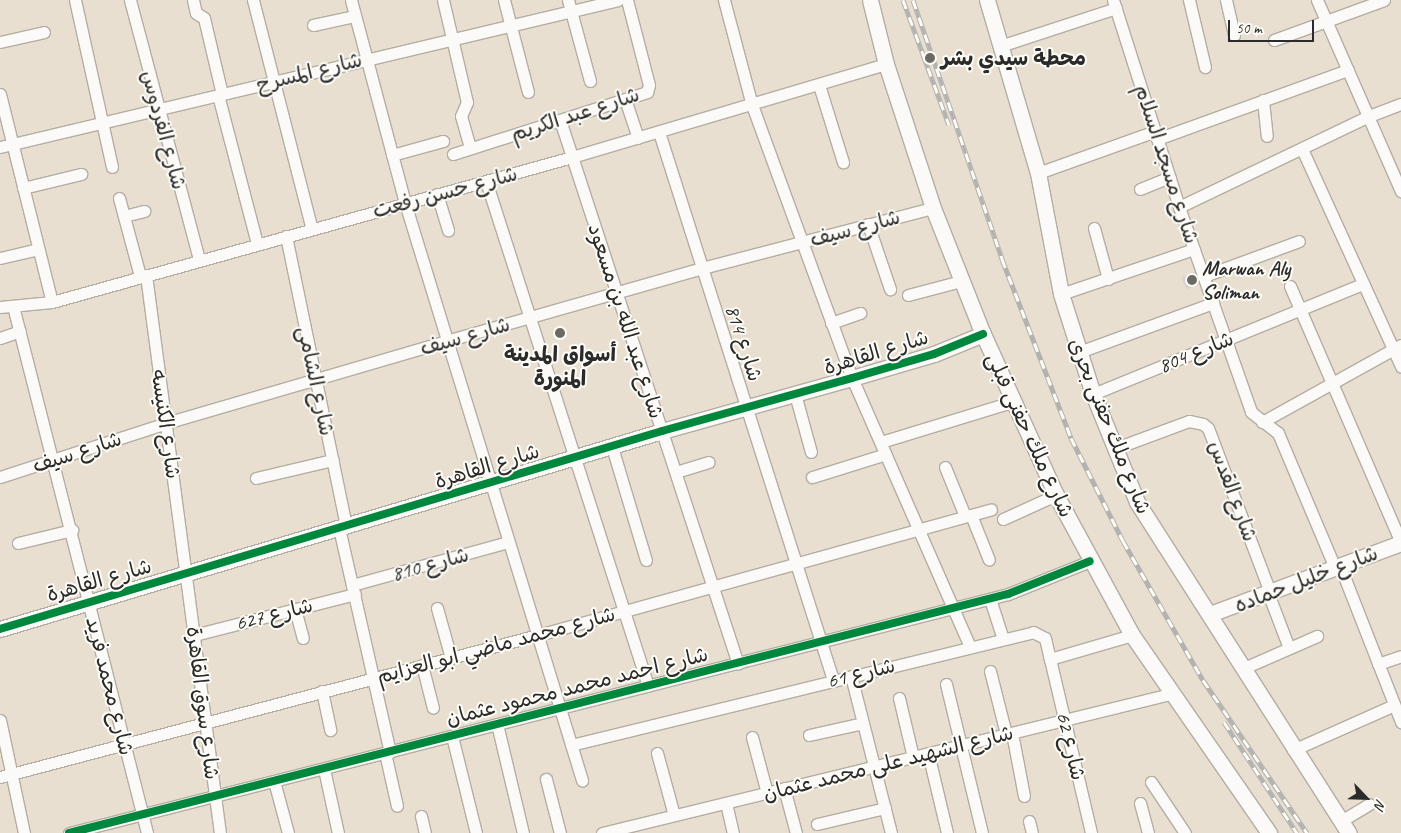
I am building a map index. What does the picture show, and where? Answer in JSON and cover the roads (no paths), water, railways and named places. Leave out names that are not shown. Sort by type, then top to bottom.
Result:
[{"type":"street","points":[[74,0],[112,167]]},
{"type":"street","name":"شارع الفردوس","points":[[130,0],[199,260]]},
{"type":"street","points":[[193,0],[196,13],[204,18],[220,95],[257,244]]},
{"type":"street","points":[[253,0],[312,229]]},
{"type":"street","points":[[351,0],[405,203],[489,483],[582,780]]},
{"type":"street","points":[[442,0],[468,102],[461,116],[470,148]]},
{"type":"street","points":[[504,0],[528,92]]},
{"type":"street","name":"شارع المسرح","points":[[0,147],[366,58],[511,26],[570,6],[618,0]]},
{"type":"street","name":"شارع عبد الكريم","points":[[453,154],[626,99],[649,89],[627,0]]},
{"type":"street","points":[[724,0],[752,105],[831,323],[852,378],[921,530],[969,646]]},
{"type":"street","name":"شارع ملك حفنى قبلى","points":[[870,0],[886,64],[933,208],[961,281],[1056,495],[1132,636],[1174,693],[1269,833]]},
{"type":"street","name":"شارع ملك حفنى بحرى","points":[[987,0],[1038,173],[1061,294],[1078,352],[1137,502],[1244,668],[1293,750],[1345,827]]},
{"type":"street","points":[[1189,0],[1205,67]]},
{"type":"street","points":[[1226,0],[1234,36]]},
{"type":"street","points":[[1317,0],[1401,191]]},
{"type":"street","points":[[1274,40],[1324,19],[1384,0]]},
{"type":"street","points":[[1000,46],[1114,4]]},
{"type":"street","name":"شارع مسجد السلام","points":[[1114,4],[1179,207],[1251,412],[1262,422],[1269,424],[1278,433],[1337,567],[1401,722]]},
{"type":"street","points":[[570,6],[590,81]]},
{"type":"street","points":[[313,25],[355,16]]},
{"type":"street","points":[[0,42],[44,32]]},
{"type":"street","name":"شارع حسن رفعت","points":[[0,307],[52,302],[143,275],[572,157],[886,64]]},
{"type":"street","points":[[1038,173],[1263,100],[1348,70]]},
{"type":"street","points":[[819,84],[844,162]]},
{"type":"street","points":[[0,94],[52,302]]},
{"type":"street","points":[[626,99],[638,138]]},
{"type":"street","points":[[1263,100],[1267,136]]},
{"type":"street","points":[[1179,207],[1369,116],[1401,104]]},
{"type":"street","name":"شارع عبد الله بن مسعود","points":[[560,120],[738,664]]},
{"type":"street","name":"شارع 814","points":[[659,132],[833,680]]},
{"type":"street","points":[[392,155],[443,141]]},
{"type":"street","points":[[1302,149],[1362,284],[1397,347],[1401,366]]},
{"type":"street","points":[[24,188],[80,174]]},
{"type":"street","points":[[1140,189],[1170,177]]},
{"type":"street","points":[[486,181],[648,686]]},
{"type":"street","points":[[437,194],[448,230]]},
{"type":"street","name":"شارع الكنيسه","points":[[120,198],[143,275],[187,573]]},
{"type":"street","name":"شارع سيف","points":[[0,477],[166,423],[446,341],[702,268],[933,208]]},
{"type":"street","points":[[124,216],[144,211]]},
{"type":"street","points":[[868,224],[890,289]]},
{"type":"street","points":[[1094,228],[1108,279]]},
{"type":"street","name":"شارع الشامى","points":[[286,236],[332,460],[353,589],[374,678],[397,806]]},
{"type":"street","points":[[1204,276],[1298,241]]},
{"type":"street","points":[[0,258],[38,248]]},
{"type":"street","points":[[1061,294],[1194,249]]},
{"type":"street","points":[[908,295],[961,281]]},
{"type":"street","name":"شارع 804","points":[[1093,394],[1362,284]]},
{"type":"street","points":[[1290,286],[1401,543]]},
{"type":"street","points":[[1078,352],[1213,302]]},
{"type":"street","name":"شارع محمد فريد","points":[[13,306],[72,530],[147,833]]},
{"type":"street","points":[[831,323],[860,313]]},
{"type":"street","points":[[0,338],[20,331]]},
{"type":"street","name":"شارع القاهرة","points":[[0,628],[662,431],[934,354],[984,334]]},
{"type":"street","points":[[1262,422],[1397,347]]},
{"type":"street","points":[[795,394],[811,452]]},
{"type":"street","points":[[881,442],[1015,401]]},
{"type":"street","name":"شارع القدس","points":[[1116,448],[1189,421],[1203,424],[1208,428],[1289,648]]},
{"type":"street","points":[[612,446],[646,560]]},
{"type":"street","points":[[812,477],[886,454]]},
{"type":"street","points":[[256,478],[332,460]]},
{"type":"street","points":[[676,472],[708,462]]},
{"type":"street","points":[[946,467],[989,560]]},
{"type":"street","points":[[1003,519],[1056,495]]},
{"type":"street","name":"شارع محمد ماضي ابو العزايم","points":[[0,778],[538,635],[991,509]]},
{"type":"street","points":[[18,543],[72,530]]},
{"type":"street","name":"شارع 810","points":[[353,589],[508,542]]},
{"type":"street","name":"شارع خليل حماده","points":[[1210,614],[1401,543]]},
{"type":"street","name":"شارع احمد محمد محمود عثمان","points":[[77,832],[990,599],[1041,584],[1090,561]]},
{"type":"street","name":"شارع سوق القاهرة","points":[[187,573],[220,833]]},
{"type":"street","name":"شارع 627","points":[[194,635],[295,609],[353,589]]},
{"type":"street","points":[[990,599],[1003,639]]},
{"type":"street","points":[[437,608],[451,658]]},
{"type":"street","points":[[295,609],[302,638]]},
{"type":"street","name":"شارع 61","points":[[571,745],[969,646],[1038,632],[1045,638],[1050,659]]},
{"type":"street","points":[[1050,659],[1132,636]]},
{"type":"street","points":[[1244,668],[1317,636]]},
{"type":"street","points":[[1378,664],[1401,656]]},
{"type":"street","name":"شارع 62","points":[[1050,659],[1066,720],[1091,833]]},
{"type":"street","points":[[422,665],[434,708]]},
{"type":"street","points":[[990,671],[1009,734],[1024,796]]},
{"type":"street","points":[[852,676],[892,833]]},
{"type":"street","points":[[946,684],[982,833]]},
{"type":"street","points":[[322,691],[330,730]]},
{"type":"street","name":"شارع الشهيد على محمد عثمان","points":[[602,833],[1174,693]]},
{"type":"street","points":[[899,698],[913,757]]},
{"type":"street","points":[[1293,750],[1394,705]]},
{"type":"street","points":[[0,720],[24,833]]},
{"type":"street","points":[[809,735],[863,723]]},
{"type":"street","points":[[497,724],[523,833]]},
{"type":"street","points":[[452,736],[476,833]]},
{"type":"street","points":[[752,737],[767,793]]},
{"type":"street","points":[[657,753],[674,815]]},
{"type":"street","points":[[928,753],[947,833]]},
{"type":"street","points":[[324,769],[338,833]]},
{"type":"street","points":[[546,779],[560,833]]},
{"type":"street","points":[[274,781],[288,833]]},
{"type":"street","points":[[1151,782],[1185,833]]},
{"type":"street","points":[[784,788],[796,833]]},
{"type":"street","points":[[726,803],[733,833]]},
{"type":"street","points":[[1140,803],[1148,833]]},
{"type":"street","points":[[1345,827],[1369,804]]},
{"type":"street","points":[[816,824],[885,808]]},
{"type":"street","points":[[421,816],[425,833]]},
{"type":"railway","points":[[903,0],[949,125]]},
{"type":"railway","points":[[913,0],[1002,259],[1071,438],[1123,541],[1203,680],[1307,833]]},
{"type":"railway","points":[[1224,722],[1297,833]]},
{"type":"place","name":"محطة سيدي بشر","points":[[930,58]]},
{"type":"place","name":"Marwan Aly Soliman","points":[[1192,280]]},
{"type":"place","name":"أسواق المدينة المنورة","points":[[560,333]]}]
